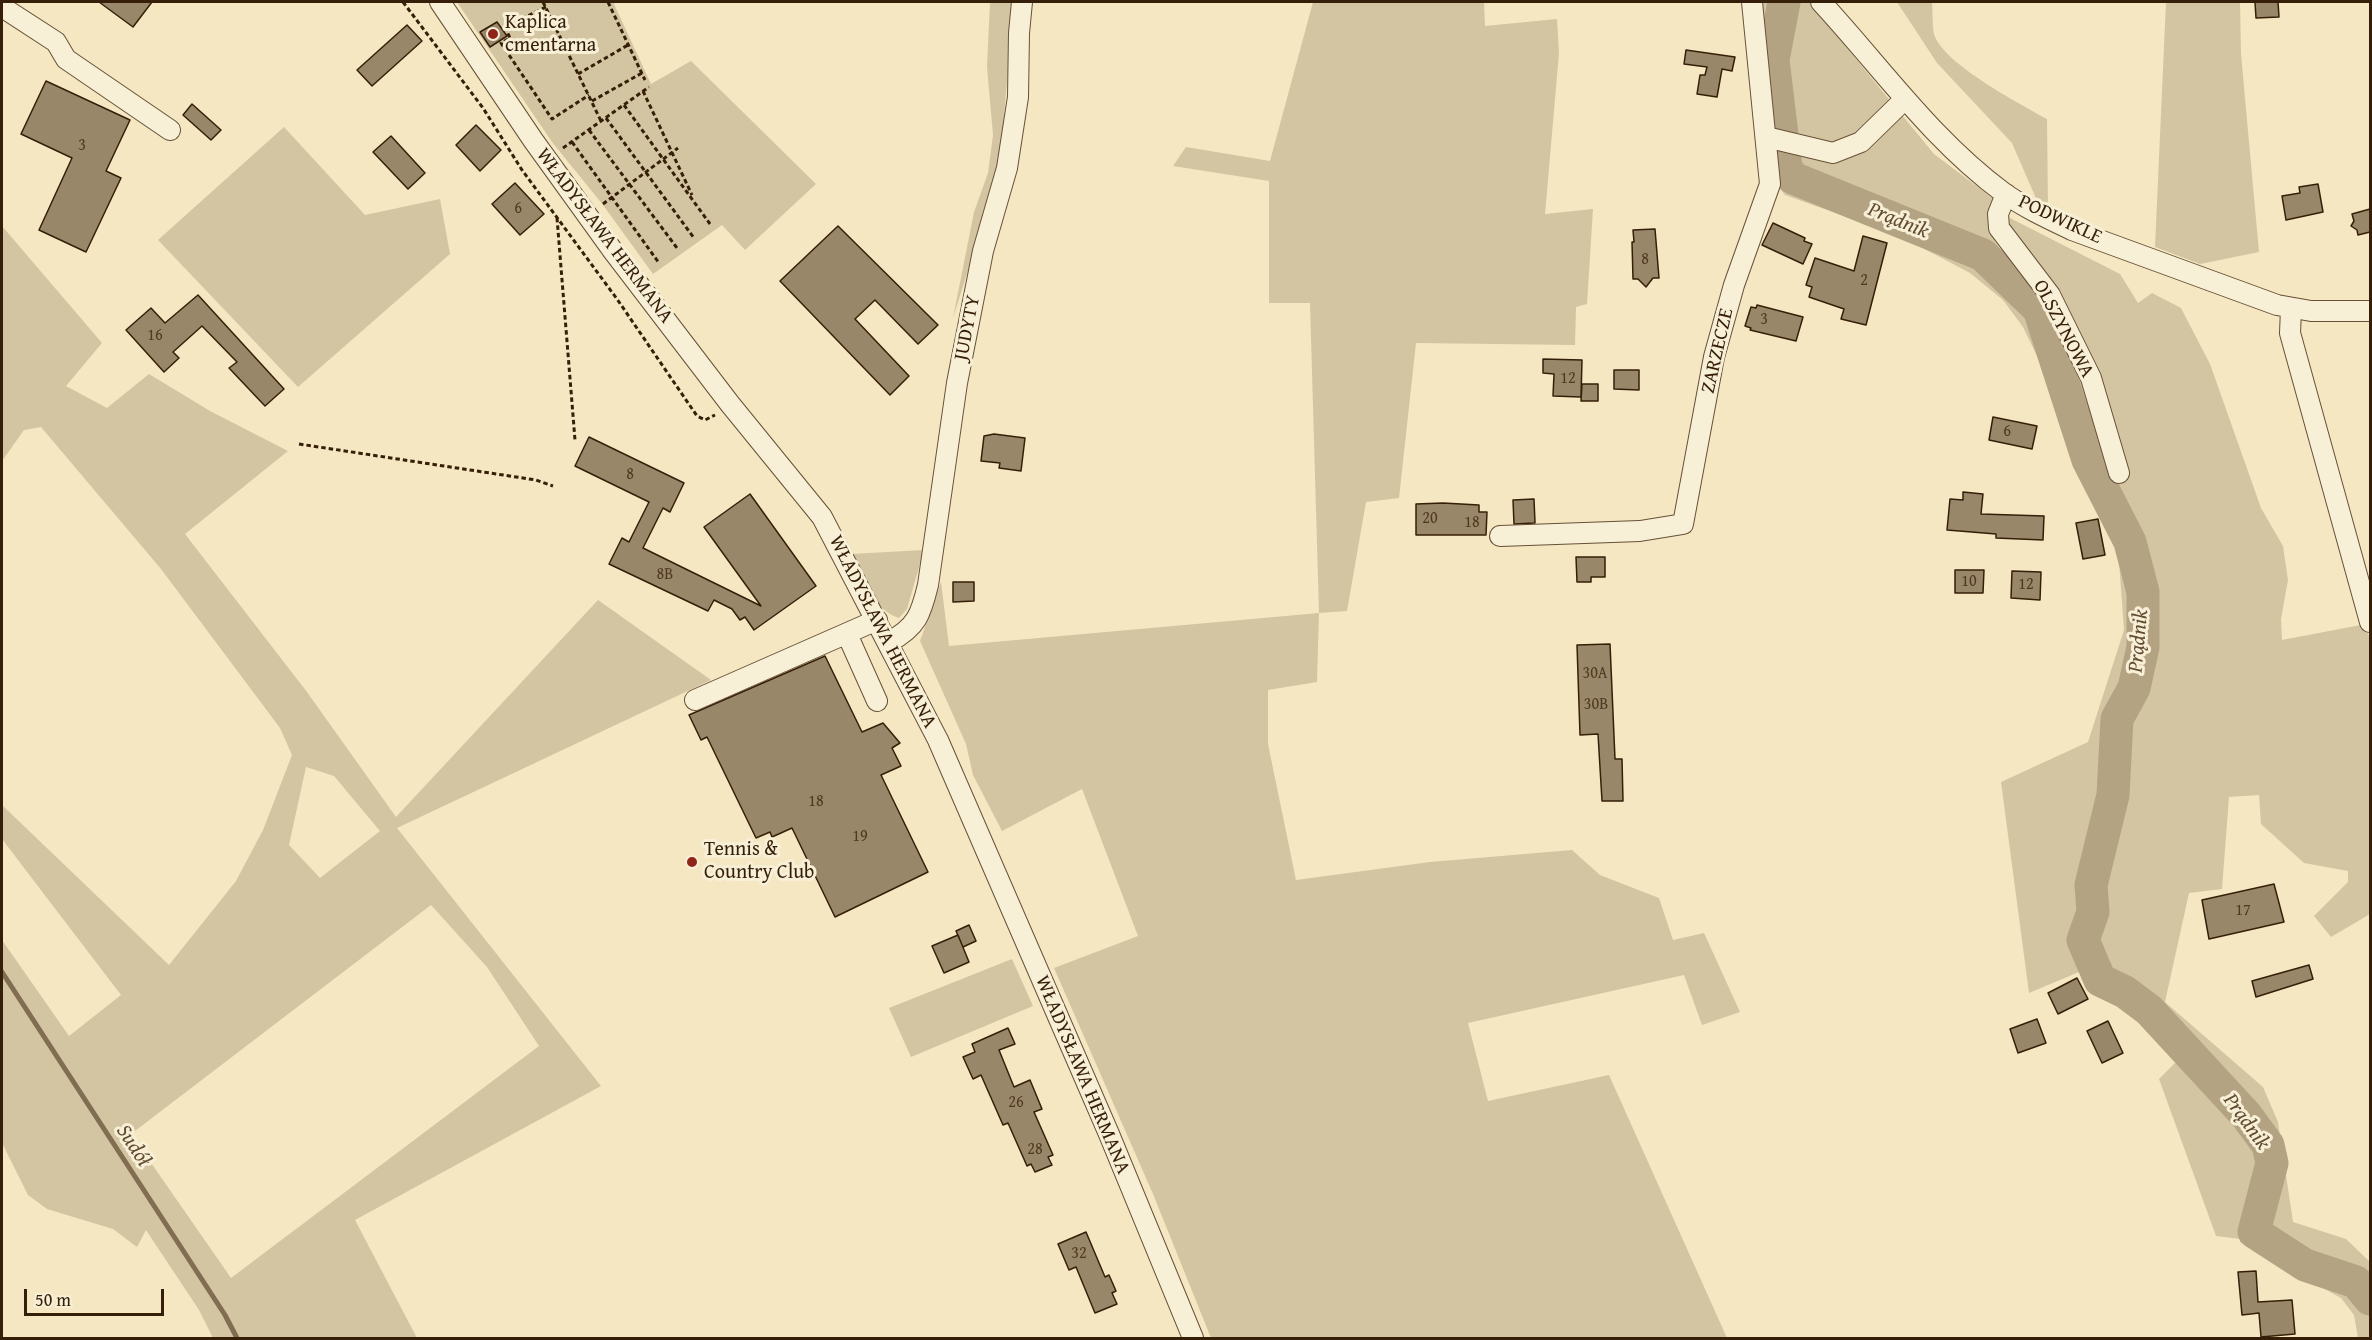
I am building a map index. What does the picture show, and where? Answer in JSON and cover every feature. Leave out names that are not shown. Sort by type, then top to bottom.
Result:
[{"type":"street","name":"WŁADYSŁAWA HERMANA","points":[[440,2],[533,140],[613,251],[730,404],[822,517],[889,642],[948,762],[1193,1338]]},
{"type":"street","name":"JUDYTY","points":[[889,642],[913,626],[922,608],[928,585],[957,383],[983,251],[1007,168],[1018,97],[1018,33],[1022,2]]},
{"type":"street","name":"ZARZECZE","points":[[1500,536],[1640,531],[1683,524],[1714,357],[1734,285],[1770,184],[1768,137],[1752,2]]},
{"type":"street","name":"PODWIKLE","points":[[1821,2],[1949,146],[2006,194],[2072,230],[2291,309],[2323,312],[2370,311]]},
{"type":"street","points":[[2,7],[56,42],[66,59],[170,130]]},
{"type":"street","points":[[1768,137],[1833,153],[1861,142],[1905,99]]},
{"type":"street","name":"OLSZYNOWA","points":[[2006,194],[1998,214],[1999,228],[2050,295],[2091,378],[2119,473]]},
{"type":"street","points":[[2291,309],[2290,333],[2370,622]]},
{"type":"street","points":[[695,700],[877,620]]},
{"type":"street","points":[[847,634],[877,701]]},
{"type":"path","points":[[403,2],[483,108],[522,170],[557,216],[697,416],[705,420],[717,413]]},
{"type":"path","points":[[608,2],[645,80]]},
{"type":"path","points":[[589,95],[552,119],[501,43],[510,38],[505,27],[545,3],[578,74],[589,95],[592,101],[601,121]]},
{"type":"path","points":[[578,74],[628,45]]},
{"type":"path","points":[[592,101],[642,73]]},
{"type":"path","points":[[563,148],[649,87]]},
{"type":"path","points":[[643,91],[696,204]]},
{"type":"path","points":[[624,105],[710,224]]},
{"type":"path","points":[[606,118],[694,238]]},
{"type":"path","points":[[589,129],[677,248]]},
{"type":"path","points":[[572,142],[659,263]]},
{"type":"path","points":[[603,205],[678,148]]},
{"type":"path","points":[[557,216],[575,440]]},
{"type":"path","points":[[299,444],[536,480],[554,486]]},
{"type":"shaded area","points":[[457,2],[613,2],[651,84],[691,61],[816,184],[745,250],[722,225],[653,274],[603,205],[552,142]]},
{"type":"shaded area","points":[[990,2],[1014,2],[999,172],[953,318],[974,212],[988,173],[993,135],[987,67]]},
{"type":"shaded area","points":[[1313,2],[1484,2],[1485,26],[1557,19],[1559,53],[1545,214],[1593,209],[1587,304],[1576,307],[1575,345],[1416,343],[1399,498],[1366,502],[1347,611],[1319,613],[1310,303],[1269,303],[1269,181],[1173,166],[1186,147],[1270,161]]},
{"type":"shaded area","points":[[1757,2],[1809,2],[1934,154],[1995,200],[1991,230],[1995,242],[2045,308],[2074,362],[2103,436],[2097,463],[2085,468],[2066,416],[2023,327],[2003,300],[1970,273],[1900,236],[1785,195],[1776,184]]},
{"type":"shaded area","points":[[1897,2],[1932,2],[1934,34],[1951,57],[1983,82],[2047,119],[2048,208],[2038,203],[2012,143],[1937,63]]},
{"type":"shaded area","points":[[2166,2],[2240,2],[2241,54],[2259,252],[2200,264],[2155,247]]},
{"type":"shaded area","points":[[284,127],[365,215],[440,199],[450,254],[298,387],[158,240]]},
{"type":"shaded area","points":[[2006,216],[2120,274],[2138,303],[2152,293],[2181,308],[2210,364],[2261,508],[2283,546],[2288,580],[2281,619],[2282,640],[2366,624],[2370,641],[2370,914],[2331,937],[2314,916],[2348,882],[2348,871],[2304,863],[2261,824],[2259,795],[2229,797],[2222,889],[2189,893],[2165,1002],[2263,1087],[2278,1122],[2293,1222],[2346,1239],[2370,1262],[2370,1338],[2358,1338],[2354,1315],[2341,1298],[2240,1242],[2240,1239],[2216,1236],[2159,1079],[2180,1058],[2154,1024],[2094,988],[2079,972],[2029,993],[2001,782],[2088,742],[2124,630],[2118,548],[2093,485],[2128,472],[2008,233]]},
{"type":"shaded area","points":[[2,226],[102,343],[66,386],[107,408],[149,374],[210,411],[288,451],[185,534],[307,692],[396,817],[598,600],[711,680],[397,828],[601,1086],[355,1220],[417,1338],[213,1338],[199,1310],[146,1230],[137,1247],[113,1229],[47,1209],[28,1195],[2,1143],[2,940],[69,1036],[121,995],[2,839],[2,805],[169,965],[236,881],[263,830],[292,755],[280,728],[161,569],[41,427],[24,430],[2,461]],"holes":[[[306,767],[334,776],[380,831],[320,878],[289,845]],[[431,905],[487,967],[539,1046],[231,1278],[131,1134]]]},
{"type":"shaded area","points":[[924,550],[907,609],[899,618],[881,607],[869,592],[851,554]]},
{"type":"shaded area","points":[[941,582],[949,646],[1319,613],[1317,682],[1268,690],[1268,744],[1296,880],[1430,862],[1572,850],[1600,875],[1659,898],[1673,940],[1704,933],[1740,1012],[1702,1025],[1684,975],[1468,1023],[1488,1101],[1609,1075],[1727,1338],[1211,1338],[1153,1194],[1054,968],[1138,936],[1082,789],[1002,831],[973,775],[966,744],[920,641]]},
{"type":"shaded area","points":[[1012,959],[1033,1006],[911,1057],[889,1008]]},
{"type":"building","points":[[99,2],[152,2],[133,27]]},
{"type":"building","points":[[2255,2],[2278,2],[2279,17],[2256,18]]},
{"type":"building","name":"Kaplica cmentarna","points":[[497,22],[507,36],[490,47],[480,32]]},
{"type":"building","points":[[407,25],[422,41],[372,86],[357,70]]},
{"type":"building","points":[[1686,50],[1735,57],[1732,71],[1722,69],[1717,97],[1697,94],[1700,75],[1705,75],[1707,67],[1684,64]]},
{"type":"building","points":[[46,81],[130,120],[106,171],[121,178],[86,252],[39,230],[72,158],[21,134]]},
{"type":"building","points":[[192,104],[221,130],[211,140],[183,115]]},
{"type":"building","points":[[476,125],[501,150],[480,171],[456,145]]},
{"type":"building","points":[[391,136],[425,173],[408,189],[373,152]]},
{"type":"building","points":[[515,183],[544,214],[520,235],[492,204]]},
{"type":"building","points":[[2318,184],[2323,212],[2286,220],[2282,196],[2300,193],[2299,187]]},
{"type":"building","points":[[2370,209],[2370,232],[2358,235],[2357,230],[2351,226],[2354,221],[2352,214]]},
{"type":"building","points":[[1773,223],[1805,238],[1804,241],[1812,244],[1803,264],[1762,245]]},
{"type":"building","points":[[838,226],[938,325],[918,344],[875,300],[855,319],[909,376],[890,395],[780,281]]},
{"type":"building","points":[[1655,229],[1659,278],[1653,278],[1646,287],[1638,279],[1633,279],[1633,230]]},
{"type":"building","points":[[1863,236],[1887,243],[1866,325],[1841,319],[1844,309],[1809,297],[1812,287],[1806,285],[1815,258],[1854,271]]},
{"type":"building","points":[[198,295],[284,389],[265,406],[229,368],[237,362],[202,326],[173,352],[179,358],[164,372],[126,330],[151,308],[165,323]]},
{"type":"building","points":[[1757,305],[1803,317],[1796,341],[1750,330],[1751,328],[1745,326],[1751,307],[1756,308]]},
{"type":"building","points":[[1543,359],[1582,360],[1581,397],[1553,396],[1554,374],[1543,373]]},
{"type":"building","points":[[1614,370],[1639,370],[1639,390],[1614,389]]},
{"type":"building","points":[[1582,384],[1598,384],[1598,401],[1581,401]]},
{"type":"building","points":[[1993,417],[2037,426],[2032,449],[1989,440]]},
{"type":"building","points":[[994,434],[1025,438],[1021,471],[999,468],[1000,463],[981,461],[984,436]]},
{"type":"building","points":[[589,437],[684,483],[670,512],[663,508],[643,548],[761,606],[704,527],[750,494],[816,586],[754,630],[745,617],[740,620],[732,609],[714,600],[708,611],[609,564],[622,538],[629,542],[649,502],[575,466]]},
{"type":"building","points":[[1963,492],[1983,494],[1981,514],[2044,516],[2043,540],[1996,538],[1996,534],[1947,530],[1950,499],[1963,500]]},
{"type":"building","points":[[1534,499],[1535,523],[1514,524],[1513,500]]},
{"type":"building","points":[[1416,504],[1479,505],[1479,512],[1487,512],[1486,535],[1416,535]]},
{"type":"building","points":[[2098,519],[2105,555],[2083,559],[2076,523]]},
{"type":"building","points":[[1576,557],[1605,557],[1605,577],[1591,577],[1591,582],[1577,582]]},
{"type":"building","points":[[1955,570],[1984,570],[1983,593],[1955,593]]},
{"type":"building","points":[[2012,571],[2041,572],[2040,600],[2011,598]]},
{"type":"building","points":[[953,582],[974,582],[974,601],[953,602]]},
{"type":"building","points":[[1610,644],[1615,759],[1622,759],[1623,801],[1602,801],[1598,734],[1580,735],[1577,645]]},
{"type":"building","points":[[825,656],[862,732],[883,723],[900,743],[892,748],[901,766],[881,775],[928,872],[835,917],[792,828],[772,837],[770,832],[756,838],[707,737],[701,740],[689,715]]},
{"type":"building","points":[[2274,884],[2284,922],[2209,939],[2202,900]]},
{"type":"building","points":[[969,925],[976,941],[963,947],[956,931]]},
{"type":"building","points":[[958,935],[969,962],[944,973],[932,946]]},
{"type":"building","points":[[2309,965],[2313,979],[2256,997],[2252,981]]},
{"type":"building","points":[[2077,978],[2088,999],[2058,1014],[2048,993]]},
{"type":"building","points":[[2037,1019],[2046,1043],[2018,1053],[2010,1029]]},
{"type":"building","points":[[2108,1021],[2123,1053],[2102,1063],[2087,1031]]},
{"type":"building","points":[[1008,1028],[1015,1044],[999,1050],[1014,1087],[1030,1080],[1042,1109],[1034,1112],[1053,1155],[1048,1157],[1052,1165],[1035,1172],[1031,1164],[1027,1166],[1008,1123],[1003,1125],[981,1075],[973,1079],[963,1057],[975,1052],[972,1044]]},
{"type":"building","points":[[1086,1232],[1105,1277],[1109,1275],[1116,1291],[1112,1293],[1117,1304],[1095,1313],[1076,1267],[1069,1270],[1058,1244]]},
{"type":"building","points":[[2256,1271],[2258,1302],[2292,1300],[2295,1334],[2261,1337],[2259,1313],[2242,1315],[2238,1272]]},
{"type":"waterway","name":"Prądnik","points":[[1784,2],[1773,60],[1786,168],[1793,178],[1983,255],[2039,309],[2088,460],[2130,542],[2143,592],[2143,647],[2134,688],[2117,719],[2113,795],[2091,885],[2093,912],[2083,940],[2100,980],[2125,992],[2149,1010],[2246,1115],[2268,1145],[2272,1163],[2254,1232],[2305,1265],[2356,1282],[2370,1299]]},
{"type":"waterway","name":"Sudół","points":[[2,972],[225,1315],[237,1338]]},
{"type":"place","name":"Kaplica cmentarna","points":[[493,34]]},
{"type":"place","name":"Tennis & Country Club","points":[[692,862]]}]
